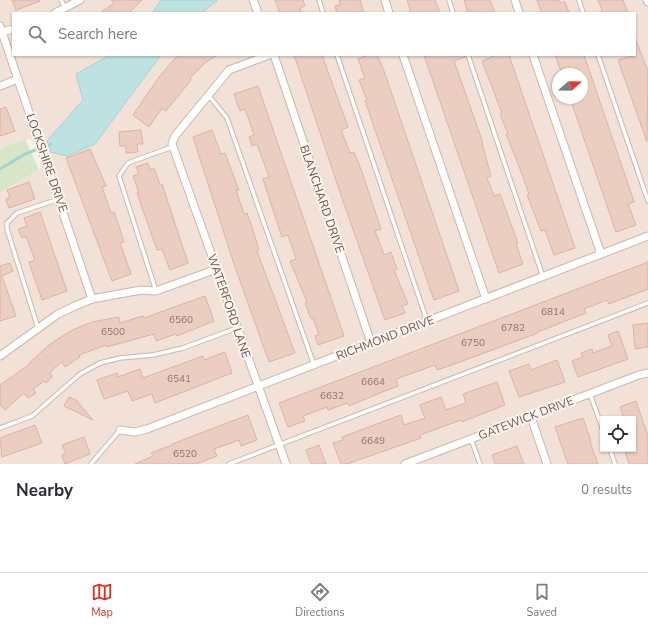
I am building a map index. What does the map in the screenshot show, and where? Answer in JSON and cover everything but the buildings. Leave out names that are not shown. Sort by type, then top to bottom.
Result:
[{"type":"street","points":[[57,12],[80,0]]},
{"type":"street","points":[[253,0],[258,12]]},
{"type":"street","points":[[385,0],[389,12]]},
{"type":"street","points":[[515,0],[519,12]]},
{"type":"street","points":[[1,29],[12,29]]},
{"type":"street","name":"LOCKSHIRE DRIVE","points":[[1,29],[92,300]]},
{"type":"street","points":[[172,147],[172,141],[175,136],[229,70],[266,56]]},
{"type":"street","name":"BLANCHARD DRIVE","points":[[274,56],[371,343]]},
{"type":"street","points":[[403,56],[486,299]]},
{"type":"street","points":[[533,56],[601,254]]},
{"type":"street","points":[[0,86],[18,79]]},
{"type":"street","name":"WATERFORD LANE","points":[[172,147],[286,464]]},
{"type":"street","name":"RICHMOND DRIVE","points":[[120,430],[135,432],[147,429],[648,236]]},
{"type":"street","points":[[0,356],[58,314],[92,300],[141,290],[156,291],[217,270]]},
{"type":"street","name":"GATEWICK DRIVE","points":[[405,464],[648,373]]},
{"type":"street","points":[[531,417],[547,464]]},
{"type":"lane","points":[[61,0],[65,8]]},
{"type":"lane","points":[[319,0],[323,12]]},
{"type":"lane","points":[[449,0],[453,12]]},
{"type":"lane","points":[[579,0],[583,12]]},
{"type":"lane","points":[[337,56],[427,321]]},
{"type":"lane","points":[[468,56],[543,277]]},
{"type":"lane","points":[[598,56],[648,201]]},
{"type":"lane","points":[[208,95],[228,118],[314,365]]},
{"type":"lane","points":[[156,291],[119,176],[128,163],[172,147]]},
{"type":"lane","points":[[38,328],[7,226],[8,220],[17,213],[59,199]]},
{"type":"lane","points":[[229,464],[648,303]]},
{"type":"lane","points":[[0,428],[32,416],[80,374],[100,363],[120,358],[153,355],[183,348],[236,328]]},
{"type":"lane","points":[[590,394],[600,422]]},
{"type":"lane","points":[[91,464],[120,430]]},
{"type":"lane","points":[[471,439],[480,464]]},
{"type":"lane","points":[[611,452],[615,464]]},
{"type":"shaded area","points":[[0,0],[161,0],[153,12],[12,12],[12,56],[109,56],[83,100],[47,141],[25,139],[0,149]]},
{"type":"shaded area","points":[[216,0],[648,0],[648,464],[0,464],[0,192],[39,170],[50,152],[67,156],[95,144],[160,56],[636,56],[636,12],[202,12],[217,2]]},
{"type":"green space","points":[[25,139],[39,170],[0,192],[0,149]]},
{"type":"water","points":[[161,0],[217,1],[202,12],[153,12]]},
{"type":"water","points":[[108,56],[160,56],[95,144],[67,156],[50,152],[47,141],[83,100],[76,74]]},
{"type":"waterway","points":[[0,169],[25,154],[51,144]]}]
